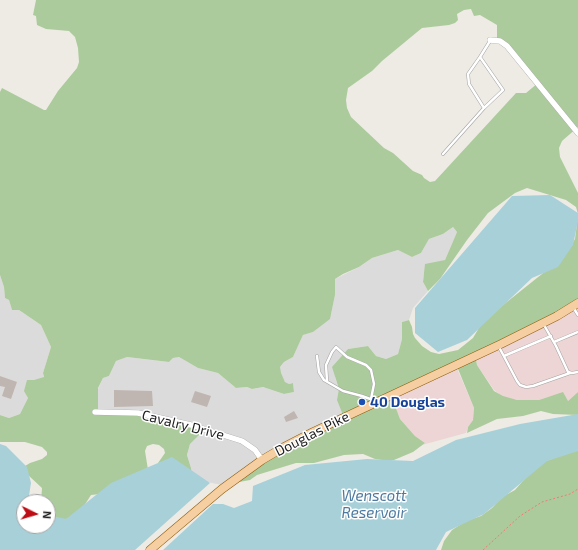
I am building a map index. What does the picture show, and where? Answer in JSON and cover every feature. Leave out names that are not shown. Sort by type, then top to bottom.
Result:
[{"type":"main road","name":"Douglas Pike","points":[[150,550],[222,489],[262,460],[374,400],[498,345],[575,305]]},
{"type":"street","points":[[490,40],[500,40],[508,46],[578,133]]},
{"type":"street","name":"Cavalry Drive","points":[[95,412],[138,413],[191,425],[242,442],[255,450],[262,460]]},
{"type":"lane","points":[[484,108],[469,84],[468,74],[490,40]]},
{"type":"lane","points":[[443,154],[484,108],[504,90],[480,57]]},
{"type":"lane","points":[[575,305],[578,315]]},
{"type":"lane","points":[[543,322],[568,372],[570,373]]},
{"type":"lane","points":[[554,342],[578,332]]},
{"type":"lane","points":[[504,356],[551,336]]},
{"type":"lane","points":[[498,345],[520,385],[526,387],[533,386],[570,373],[578,372]]},
{"type":"lane","points":[[317,356],[319,372],[327,381],[343,391],[374,400],[374,384],[371,370],[347,357],[336,347],[326,365],[327,381]]},
{"type":"path","points":[[483,550],[520,516],[542,502],[570,494],[578,489]]},
{"type":"shaded area","points":[[453,227],[457,232],[445,260],[424,274],[423,282],[428,291],[413,308],[409,320],[402,322],[402,339],[398,354],[386,359],[376,356],[368,346],[348,349],[335,377],[339,389],[343,414],[222,485],[207,482],[192,475],[187,455],[190,444],[199,435],[98,411],[98,389],[103,378],[109,376],[116,361],[126,357],[169,362],[173,358],[179,357],[198,368],[218,373],[236,388],[247,387],[252,389],[263,387],[284,394],[294,392],[293,383],[289,384],[285,382],[280,373],[280,367],[284,362],[293,357],[303,335],[313,332],[331,314],[335,295],[335,279],[359,267],[372,258],[398,250],[412,257],[421,253],[429,239],[443,234]]},
{"type":"shaded area","points":[[0,275],[4,287],[5,298],[9,300],[12,310],[19,310],[41,325],[51,347],[43,373],[44,378],[34,380],[25,391],[28,398],[20,414],[9,418],[0,415]]},
{"type":"shaded area","points":[[578,301],[578,392],[568,401],[555,395],[539,400],[517,400],[503,397],[494,390],[477,365],[476,360]]},
{"type":"shaded area","points":[[455,364],[474,408],[473,420],[466,433],[422,445],[425,443],[415,436],[400,419],[391,395]]},
{"type":"green space","points":[[36,0],[578,0],[578,127],[562,141],[559,148],[560,157],[578,193],[578,214],[576,207],[566,200],[527,188],[515,193],[488,213],[440,279],[428,291],[423,282],[425,264],[445,260],[457,232],[453,227],[443,234],[429,239],[421,253],[412,257],[398,250],[372,258],[359,267],[335,279],[335,295],[330,319],[313,332],[303,335],[293,357],[284,362],[280,367],[285,382],[289,384],[293,383],[294,392],[284,394],[263,387],[252,389],[247,387],[236,388],[218,373],[198,368],[179,357],[173,358],[169,362],[127,357],[116,361],[109,376],[103,378],[98,388],[98,411],[139,411],[200,427],[199,435],[190,444],[187,455],[192,475],[158,463],[165,453],[164,449],[159,445],[153,444],[147,446],[145,451],[149,476],[100,494],[91,495],[82,509],[69,518],[63,520],[56,519],[56,494],[42,494],[42,488],[28,475],[25,466],[42,459],[47,455],[47,452],[42,447],[25,442],[0,442],[0,415],[9,418],[20,414],[28,398],[24,391],[27,380],[34,380],[44,377],[43,373],[51,347],[41,325],[19,310],[12,310],[9,300],[5,298],[4,287],[0,275],[0,92],[2,88],[46,110],[58,91],[77,68],[79,62],[78,48],[75,37],[69,31],[46,29],[37,25],[36,16],[33,15]],"holes":[[[471,9],[474,16],[480,15],[497,25],[497,40],[510,49],[538,83],[526,93],[516,93],[435,181],[430,182],[422,175],[413,171],[393,153],[384,148],[351,117],[347,108],[346,100],[348,88],[372,71],[422,28],[455,23],[458,20],[457,14],[464,10]]]},
{"type":"green space","points":[[578,216],[578,301],[476,360],[477,365],[494,391],[503,396],[517,400],[539,400],[563,392],[568,401],[578,392],[578,415],[553,414],[541,411],[523,416],[497,419],[467,433],[468,427],[473,420],[474,408],[456,364],[391,395],[400,419],[415,436],[425,443],[413,452],[388,461],[375,459],[363,454],[344,455],[314,463],[296,463],[257,475],[250,480],[234,483],[229,481],[343,415],[337,400],[339,389],[332,367],[348,349],[368,346],[376,356],[386,359],[398,354],[402,339],[402,322],[409,320],[415,338],[422,346],[431,352],[439,354],[458,350],[473,338],[483,321],[552,266],[572,244],[575,239]]},
{"type":"green space","points":[[578,450],[578,550],[441,550],[444,541],[452,530],[466,521],[481,516],[492,508],[502,497],[515,490],[528,475],[534,465]]},
{"type":"water","points":[[550,195],[578,213],[578,221],[573,245],[558,267],[532,278],[467,340],[438,352],[415,333],[415,308],[512,196]]},
{"type":"water","name":"Wenscott Reservoir","points":[[578,414],[578,451],[547,461],[484,514],[446,532],[436,550],[163,550],[213,504],[223,504],[234,508],[252,501],[253,486],[305,465],[367,459],[413,461],[456,440],[520,424]]},
{"type":"water","points":[[0,444],[6,446],[27,467],[31,483],[29,494],[16,494],[16,534],[56,534],[56,517],[66,519],[111,483],[172,457],[210,483],[135,550],[0,550]]},
{"type":"building","points":[[0,376],[17,382],[11,399],[2,396],[5,387],[0,386]]},
{"type":"building","points":[[114,390],[152,391],[153,406],[114,407]]},
{"type":"building","points":[[195,391],[211,396],[207,407],[191,402]]},
{"type":"building","points":[[294,411],[298,418],[286,422],[284,417]]},
{"type":"place","name":"40 Douglas","points":[[362,402]]}]
